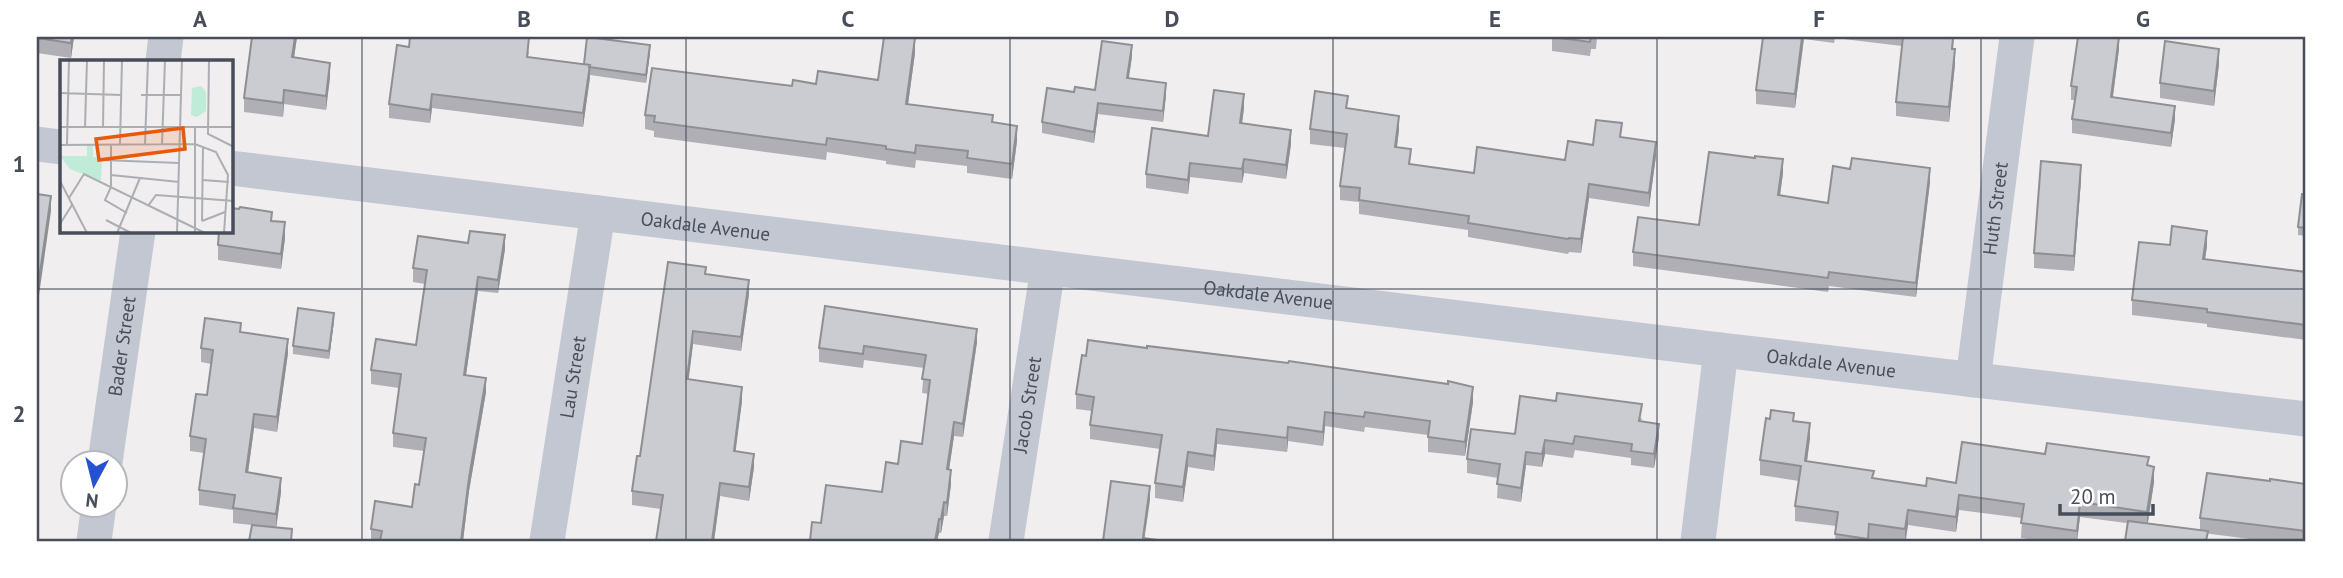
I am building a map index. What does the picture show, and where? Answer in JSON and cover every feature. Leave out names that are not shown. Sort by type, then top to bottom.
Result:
[{"type":"street","points":[[163,60],[166,37]]},
{"type":"street","name":"Huth Street","points":[[1973,380],[2017,37]]},
{"type":"street","points":[[37,144],[60,147]]},
{"type":"street","name":"Oakdale Avenue","points":[[233,168],[1721,351],[2306,419]]},
{"type":"street","name":"Lau Street","points":[[547,541],[598,213]]},
{"type":"street","name":"Bader Street","points":[[107,448],[138,233]]},
{"type":"street","name":"Jacob Street","points":[[1006,541],[1048,268]]},
{"type":"street","points":[[1698,541],[1721,351]]},
{"type":"street","points":[[94,541],[97,518]]},
{"type":"building","points":[[37,37],[72,37],[71,43]]},
{"type":"building","points":[[252,37],[295,37],[292,57],[330,63],[326,96],[284,90],[283,103],[244,98]]},
{"type":"building","points":[[410,37],[529,37],[527,57],[590,65],[583,113],[432,94],[430,110],[389,104],[397,45],[409,47]]},
{"type":"building","points":[[587,37],[650,45],[646,75],[584,64]]},
{"type":"building","points":[[884,37],[915,38],[906,104],[993,115],[992,122],[1017,126],[1012,164],[967,158],[968,151],[916,145],[915,153],[827,138],[826,145],[654,122],[655,116],[645,115],[652,68],[792,86],[793,80],[816,84],[818,71],[878,80]]},
{"type":"building","points":[[1552,37],[1591,37],[1590,42]]},
{"type":"building","points":[[1763,37],[1802,37],[1795,94],[1756,90]]},
{"type":"building","points":[[1903,37],[1953,37],[1952,49],[1955,49],[1949,107],[1896,102]]},
{"type":"building","points":[[2078,37],[2119,37],[2111,97],[2175,106],[2171,133],[2072,119],[2077,87],[2071,86]]},
{"type":"building","points":[[1102,41],[1132,45],[1127,78],[1166,83],[1163,111],[1098,103],[1094,132],[1042,122],[1047,88],[1074,92],[1075,87],[1095,90]]},
{"type":"building","points":[[2165,41],[2219,49],[2214,91],[2160,83]]},
{"type":"building","points":[[1214,90],[1244,94],[1240,123],[1291,130],[1286,165],[1244,159],[1242,169],[1190,163],[1188,180],[1146,174],[1152,128],[1208,136]]},
{"type":"building","points":[[1315,91],[1348,96],[1346,108],[1399,116],[1395,147],[1411,149],[1409,164],[1474,173],[1477,147],[1565,160],[1568,141],[1593,145],[1596,120],[1622,123],[1620,137],[1656,142],[1649,193],[1589,184],[1581,239],[1468,223],[1469,216],[1359,200],[1360,188],[1340,186],[1347,134],[1310,129]]},
{"type":"building","points":[[1709,152],[1783,159],[1778,195],[1828,203],[1833,166],[1850,169],[1852,158],[1930,168],[1916,283],[1829,272],[1828,278],[1633,252],[1638,217],[1699,225]]},
{"type":"building","points":[[2041,161],[2081,165],[2074,256],[2034,253]]},
{"type":"building","points":[[37,194],[51,196],[37,293]]},
{"type":"building","points":[[2302,194],[2306,194],[2306,228],[2298,227]]},
{"type":"building","points":[[233,208],[272,212],[271,221],[285,222],[281,254],[218,245],[219,233],[233,233]]},
{"type":"building","points":[[2172,226],[2207,231],[2203,259],[2306,272],[2306,325],[2132,300],[2139,242],[2170,245]]},
{"type":"building","points":[[470,231],[505,235],[498,280],[478,277],[464,375],[486,378],[461,541],[380,541],[382,531],[371,529],[375,501],[412,507],[415,484],[419,485],[426,438],[393,433],[401,374],[371,370],[376,339],[416,345],[427,270],[413,268],[418,236],[468,243]]},
{"type":"building","points":[[668,262],[706,267],[705,274],[749,280],[741,337],[693,331],[687,379],[742,387],[734,451],[754,454],[749,487],[720,483],[712,541],[656,541],[663,495],[632,491],[637,456],[640,456]]},
{"type":"building","points":[[825,306],[977,329],[963,424],[954,422],[947,469],[951,470],[947,503],[944,502],[935,541],[810,541],[812,522],[821,523],[826,485],[882,492],[886,462],[898,464],[901,441],[922,444],[930,380],[922,379],[926,355],[864,346],[863,354],[819,348]]},
{"type":"building","points":[[298,308],[334,313],[329,351],[293,346]]},
{"type":"building","points":[[205,318],[241,323],[240,332],[288,339],[277,417],[254,414],[246,472],[281,478],[276,514],[233,508],[235,495],[199,490],[206,439],[190,436],[196,394],[207,395],[213,350],[201,348]]},
{"type":"building","points":[[1088,340],[1289,361],[1448,384],[1448,381],[1473,387],[1465,442],[1428,437],[1430,421],[1365,412],[1364,417],[1325,412],[1323,432],[1288,427],[1287,438],[1217,429],[1214,456],[1188,452],[1183,487],[1155,483],[1162,435],[1090,425],[1094,397],[1076,394],[1082,355],[1086,356]]},
{"type":"building","points":[[1557,393],[1642,404],[1639,421],[1659,424],[1654,454],[1631,451],[1632,444],[1575,436],[1573,444],[1545,440],[1542,454],[1526,452],[1521,488],[1497,484],[1500,464],[1467,459],[1471,429],[1515,434],[1520,396],[1556,401]]},
{"type":"building","points":[[1771,410],[1794,413],[1793,421],[1810,423],[1805,461],[1874,471],[1872,478],[1926,486],[1927,478],[1956,483],[1962,442],[2045,454],[2047,443],[2149,457],[2147,465],[2154,467],[2147,512],[2080,502],[2077,531],[2021,523],[2024,504],[1959,495],[1956,517],[1908,510],[1905,529],[1869,524],[1868,539],[1835,534],[1838,512],[1795,506],[1801,466],[1760,460],[1766,418],[1770,419]]},
{"type":"building","points":[[2207,473],[2306,484],[2306,531],[2200,518]]},
{"type":"building","points":[[1111,481],[1150,486],[1143,538],[1165,541],[1103,541]]},
{"type":"building","points":[[2128,521],[2208,531],[2206,541],[2125,541]]},
{"type":"building","points":[[252,525],[292,529],[291,541],[249,541]]}]
